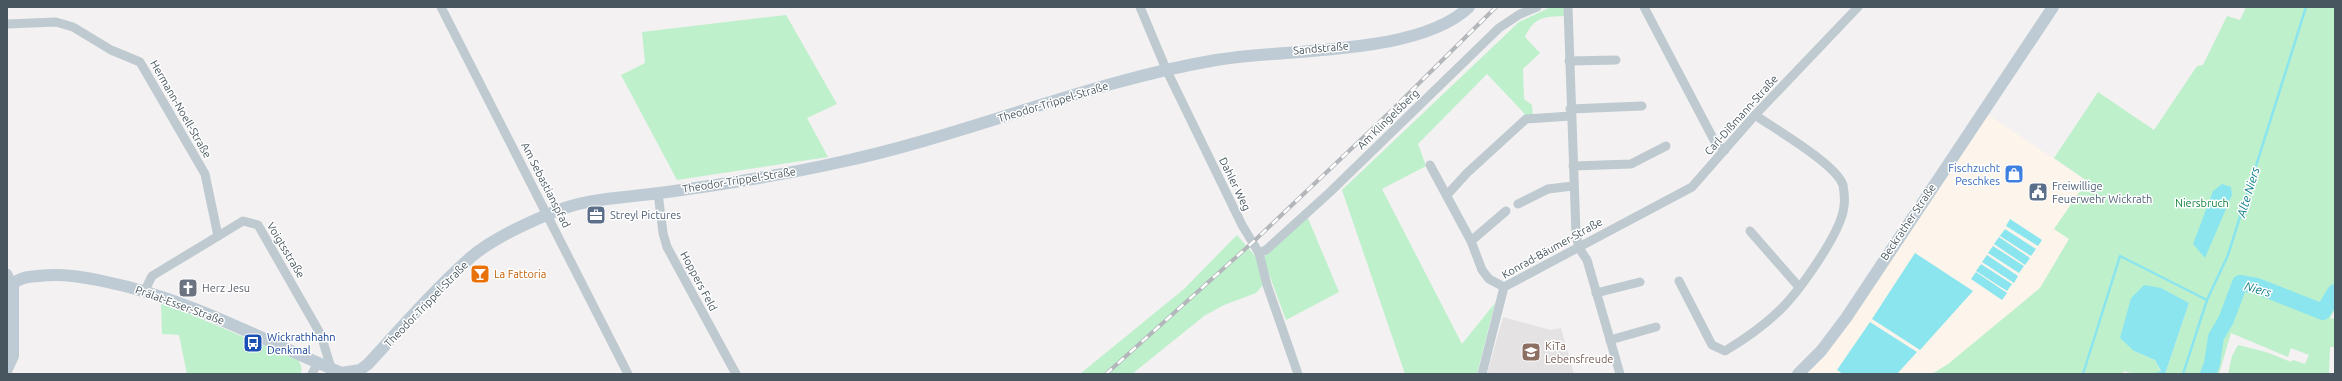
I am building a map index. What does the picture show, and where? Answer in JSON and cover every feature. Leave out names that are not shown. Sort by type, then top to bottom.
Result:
[{"type":"main road","name":"Sandstraße","points":[[1166,69],[1252,55],[1390,40],[1441,26],[1469,7]]},
{"type":"main road","name":"Beckrather Straße","points":[[1798,374],[1821,351],[1846,318],[2053,7]]},
{"type":"main road","name":"Theodor-Trippel-Straße","points":[[356,372],[368,364],[473,256],[548,214],[573,204],[594,199],[658,193],[762,177],[838,163],[903,146],[1071,95],[1166,69]]},
{"type":"main road","name":"Prälat-Esser-Straße","points":[[13,284],[25,278],[55,274],[75,276],[145,290],[198,310],[342,373],[356,372]]},
{"type":"main road","points":[[9,371],[13,356],[13,284]]},
{"type":"street","name":"Am Sebastianspfad","points":[[442,7],[628,374]]},
{"type":"street","name":"Dahler Weg","points":[[1140,7],[1166,69],[1242,225],[1259,253],[1267,285],[1298,374]]},
{"type":"street","name":"Am Klingelsberg","points":[[1259,253],[1266,250],[1329,193],[1499,28],[1520,14],[1537,7]]},
{"type":"street","points":[[1568,7],[1573,186],[1578,248],[1586,260],[1620,374]]},
{"type":"street","points":[[1644,7],[1715,142],[1725,150]]},
{"type":"street","name":"Carl-Dißmann-Straße","points":[[1627,221],[1692,187],[1755,115],[1858,7]]},
{"type":"street","name":"Hermann-Noell-Straße","points":[[7,24],[56,22],[73,27],[110,50],[140,62],[205,174],[218,236]]},
{"type":"street","points":[[1569,62],[1616,60]]},
{"type":"street","points":[[1447,195],[1467,173],[1526,119],[1642,106]]},
{"type":"street","points":[[1679,281],[1712,345],[1725,351],[1750,336],[1781,308],[1799,287],[1820,257],[1837,227],[1844,207],[1842,184],[1831,168],[1755,115]]},
{"type":"street","points":[[1573,166],[1631,164],[1666,146]]},
{"type":"street","points":[[1430,165],[1471,241],[1485,275],[1489,279],[1504,287]]},
{"type":"street","points":[[1518,204],[1548,189],[1573,186]]},
{"type":"street","name":"Hoppers Feld","points":[[658,193],[663,233],[667,247],[736,374]]},
{"type":"street","points":[[1471,241],[1506,211]]},
{"type":"street","name":"Konrad-Bäumer-Straße","points":[[1482,374],[1504,287],[1627,221]]},
{"type":"street","name":"Voigtsstraße","points":[[145,290],[152,276],[218,236],[243,222],[258,225],[322,336],[330,368]]},
{"type":"street","points":[[1750,231],[1799,287]]},
{"type":"street","points":[[7,273],[13,284]]},
{"type":"street","points":[[1596,293],[1640,282]]},
{"type":"street","points":[[1610,340],[1656,327]]},
{"type":"street","points":[[312,374],[318,363]]},
{"type":"shaded area","points":[[1987,114],[2087,181],[2054,229],[2069,239],[2040,288],[1954,361],[1932,374],[1805,374]]},
{"type":"shaded area","name":"KiTa Lebensfreude","points":[[1503,317],[1551,330],[1561,328],[1574,374],[1487,374]]},
{"type":"green space","points":[[1551,7],[1564,7],[1565,16],[1551,17],[1537,21],[1525,37],[1540,53],[1523,69],[1524,99],[1532,105],[1533,116],[1524,117],[1524,113],[1487,74],[1418,144],[1426,166],[1382,189],[1462,344],[1495,303],[1477,374],[1405,374],[1342,190],[1519,22]]},
{"type":"green space","name":"Niersbruch","points":[[2246,7],[2335,7],[2335,310],[2330,318],[2335,319],[2335,347],[2330,347],[2329,374],[2228,374],[2232,356],[2238,345],[2266,352],[2291,362],[2293,360],[2305,364],[2309,355],[2291,348],[2288,357],[2231,333],[2219,374],[2165,374],[2189,303],[2134,351],[2155,360],[2161,372],[2152,374],[2124,371],[2122,374],[1932,374],[1948,364],[2040,288],[2069,239],[2054,229],[2087,181],[2054,158],[2098,92],[2154,130],[2197,66],[2203,65],[2227,16],[2240,20]]},
{"type":"green space","points":[[786,15],[837,104],[807,118],[828,157],[677,180],[621,75],[645,63],[642,32]]},
{"type":"green space","points":[[1307,216],[1339,292],[1286,320],[1263,258]]},
{"type":"green space","points":[[1237,235],[1256,257],[1263,285],[1256,293],[1224,305],[1204,316],[1132,374],[1080,374],[1184,289]]},
{"type":"green space","points":[[161,304],[185,312],[298,360],[301,367],[300,374],[187,374],[179,335],[162,334]]},
{"type":"water","points":[[2222,184],[2231,187],[2232,195],[2205,258],[2193,244],[2213,191]]},
{"type":"water","points":[[2010,219],[2042,240],[2038,246],[2006,226]]},
{"type":"water","points":[[2005,229],[2036,249],[2031,256],[2000,236]]},
{"type":"water","points":[[1999,237],[2030,258],[2025,265],[1994,244]]},
{"type":"water","points":[[1993,246],[2024,266],[2019,273],[1988,253]]},
{"type":"water","points":[[1915,253],[1973,291],[1920,350],[1872,319]]},
{"type":"water","points":[[1987,255],[2018,276],[2014,283],[1982,262]]},
{"type":"water","points":[[1981,264],[2012,284],[2007,291],[1976,271]]},
{"type":"water","points":[[1976,272],[2007,293],[2002,300],[1971,279]]},
{"type":"water","points":[[2144,285],[2161,288],[2189,303],[2165,374],[2153,374],[2161,371],[2155,360],[2134,351],[2120,338],[2131,298]]},
{"type":"water","points":[[1870,322],[1917,352],[1897,374],[1843,374],[1837,370]]},
{"type":"waterway","name":"Alte Niers","points":[[2183,374],[2207,300],[2228,255],[2306,7]]},
{"type":"waterway","points":[[2083,374],[2120,256],[2207,300]]},
{"type":"waterway","name":"Niers","points":[[2208,374],[2212,364],[2216,337],[2226,320],[2240,283],[2257,286],[2323,312],[2335,292]]},
{"type":"railway","points":[[1106,374],[1253,242],[1390,112],[1496,7]]},
{"type":"place","name":"Fischzucht Peschkes","points":[[2014,174]]},
{"type":"place","name":"Freiwillige Feuerwehr Wickrath","points":[[2038,192]]},
{"type":"place","name":"Streyl Pictures","points":[[596,215]]},
{"type":"place","name":"La Fattoria","points":[[480,274]]},
{"type":"place","name":"Herz Jesu","points":[[188,288]]},
{"type":"place","name":"Wickrathhahn Denkmal","points":[[253,343]]},
{"type":"place","name":"KiTa Lebensfreude","points":[[1531,352]]}]
